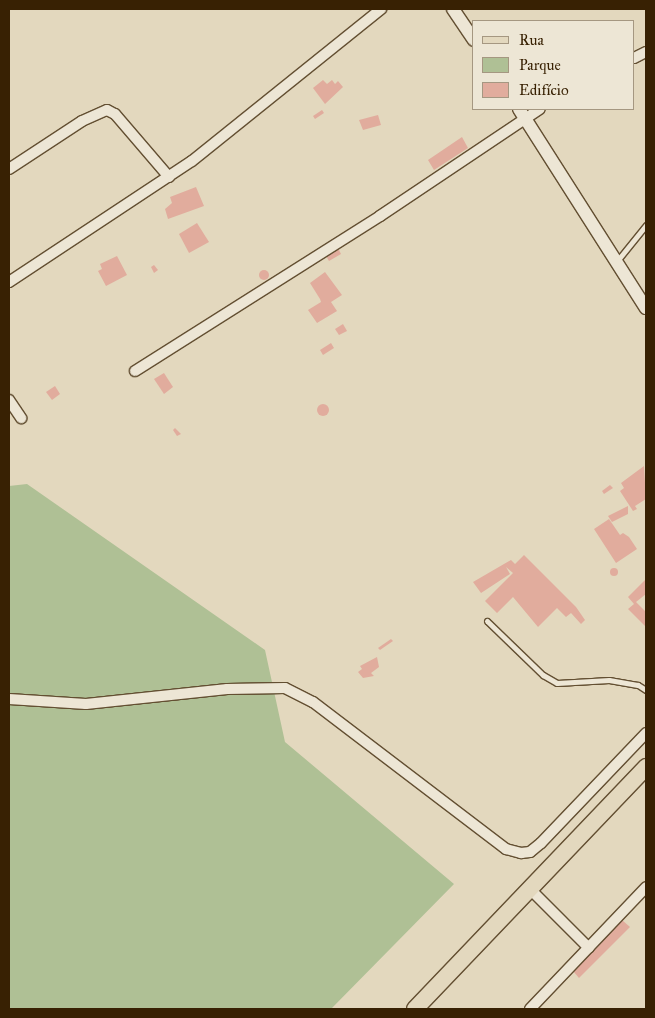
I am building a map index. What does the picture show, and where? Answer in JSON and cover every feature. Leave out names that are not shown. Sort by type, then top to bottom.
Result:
[{"type":"main road","points":[[415,1009],[646,767]]},
{"type":"street","points":[[9,282],[169,177],[381,9]]},
{"type":"street","points":[[453,9],[472,37]]},
{"type":"street","points":[[9,169],[82,121],[107,110],[115,114],[169,177]]},
{"type":"street","points":[[135,371],[380,216],[522,114],[536,110]]},
{"type":"street","points":[[522,114],[646,308]]},
{"type":"street","points":[[9,400],[21,418]]},
{"type":"street","points":[[9,699],[86,704],[227,688],[285,688],[314,702],[506,848],[521,853],[530,852],[541,843],[646,733]]},
{"type":"street","points":[[530,1009],[646,887]]},
{"type":"street","points":[[530,889],[589,948]]},
{"type":"lane","points":[[617,262],[646,224]]},
{"type":"lane","points":[[487,621],[543,675],[557,683],[609,680],[638,685],[646,690]]},
{"type":"green space","points":[[27,484],[265,650],[285,742],[454,884],[331,1009],[9,1009],[9,486]]},
{"type":"building","points":[[323,80],[327,84],[332,80],[335,84],[338,81],[343,87],[325,104],[313,88]]},
{"type":"building","points":[[322,110],[324,113],[315,119],[313,116]]},
{"type":"building","points":[[378,115],[381,125],[363,130],[359,120]]},
{"type":"building","points":[[462,137],[468,148],[434,170],[428,160]]},
{"type":"building","points":[[196,187],[204,206],[168,219],[165,209],[172,203],[170,197]]},
{"type":"building","points":[[197,223],[209,242],[189,253],[179,234]]},
{"type":"building","points":[[338,248],[341,254],[329,261],[326,256]]},
{"type":"building","points":[[117,256],[127,275],[106,286],[98,271],[102,269],[100,264]]},
{"type":"building","points":[[154,265],[158,270],[154,273],[151,267]]},
{"type":"building","points":[[262,270],[266,270],[269,275],[268,279],[262,280],[259,277],[259,273]]},
{"type":"building","points":[[325,272],[342,295],[331,302],[337,311],[317,323],[308,310],[321,302],[310,283]]},
{"type":"building","points":[[343,324],[347,331],[339,335],[335,329]]},
{"type":"building","points":[[331,343],[334,348],[323,355],[320,350]]},
{"type":"building","points":[[164,373],[173,387],[164,394],[154,379]]},
{"type":"building","points":[[55,386],[60,394],[52,400],[46,392]]},
{"type":"building","points":[[321,404],[325,404],[329,410],[325,416],[321,416],[317,412],[317,408]]},
{"type":"building","points":[[175,428],[181,434],[177,436],[173,430]]},
{"type":"building","points":[[644,466],[646,499],[635,506],[637,509],[633,511],[620,491],[624,488],[621,483]]},
{"type":"building","points":[[610,485],[613,488],[604,494],[602,491]]},
{"type":"building","points":[[628,506],[628,514],[612,522],[608,516]]},
{"type":"building","points":[[609,519],[620,535],[623,533],[629,537],[637,549],[616,563],[594,529]]},
{"type":"building","points":[[524,555],[576,607],[585,620],[581,624],[571,613],[566,617],[557,608],[538,627],[513,597],[497,613],[485,601],[513,573],[506,567],[510,574],[481,593],[473,582],[511,560],[515,564]]},
{"type":"building","points":[[614,568],[618,572],[614,576],[610,572]]},
{"type":"building","points":[[646,579],[646,594],[636,602],[646,612],[646,627],[628,609],[634,604],[628,597]]},
{"type":"building","points":[[391,639],[393,641],[380,650],[378,648]]},
{"type":"building","points":[[377,657],[379,667],[371,673],[374,676],[363,678],[358,672],[362,669],[360,666]]},
{"type":"building","points":[[622,920],[630,927],[579,978],[573,971]]}]
